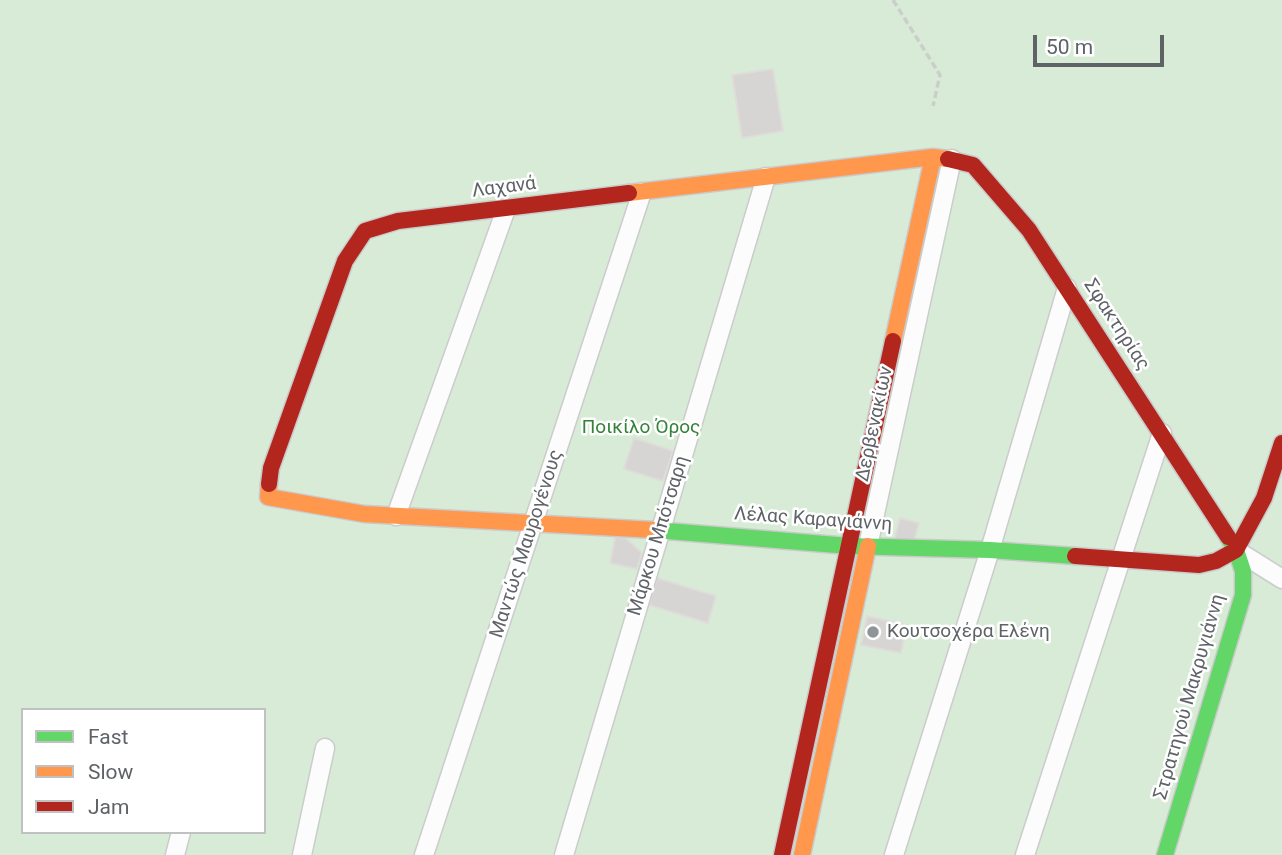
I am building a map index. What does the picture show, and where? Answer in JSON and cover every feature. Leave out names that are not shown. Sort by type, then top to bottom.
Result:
[{"type":"street","name":"Σφακτηρίας","points":[[933,158],[952,159],[973,165],[1029,230],[1236,550]]},
{"type":"street","name":"Λαχανά","points":[[268,497],[271,468],[310,354],[345,261],[365,231],[398,222],[933,158]]},
{"type":"street","name":"Δερβενακίων","points":[[782,855],[933,158]]},
{"type":"street","name":"Δερβενακίων","points":[[802,855],[952,159]]},
{"type":"street","name":"Μάρκου Μπότσαρη","points":[[564,855],[766,177]]},
{"type":"street","name":"Μαντώς Μαυρογένους","points":[[424,855],[642,192]]},
{"type":"street","points":[[396,516],[506,209]]},
{"type":"street","points":[[894,855],[990,550],[1067,288]]},
{"type":"street","points":[[1024,855],[1162,433]]},
{"type":"street","points":[[1282,443],[1264,498],[1236,550],[1282,579]]},
{"type":"street","name":"Λέλας Καραγιάννη","points":[[268,497],[364,514],[661,530],[849,546],[990,550],[1121,561],[1199,565],[1216,561],[1236,550]]},
{"type":"street","name":"Στρατηγού Μακρυγιάννη","points":[[1165,855],[1243,595],[1243,571],[1236,550]]},
{"type":"street","points":[[302,855],[326,748]]},
{"type":"street","points":[[175,855],[180,834]]},
{"type":"path","points":[[893,0],[940,75],[933,106]]},
{"type":"green space","name":"Ποικίλο Όρος","points":[[0,0],[1282,0],[1282,855],[0,855]]},
{"type":"building","points":[[773,69],[783,131],[742,138],[732,75]]},
{"type":"building","points":[[634,438],[673,451],[663,481],[624,469]]},
{"type":"building","points":[[900,518],[919,523],[913,545],[894,541]]},
{"type":"building","points":[[615,537],[626,538],[642,553],[637,569],[610,563]]},
{"type":"building","points":[[657,578],[716,596],[708,623],[649,605]]},
{"type":"building","points":[[867,616],[907,625],[901,653],[861,645]]},
{"type":"traffic: fast","points":[[655,530],[849,546],[990,550],[1075,556]]},
{"type":"traffic: fast","points":[[1165,855],[1243,595],[1243,571],[1228,537]]},
{"type":"traffic: slow","points":[[893,341],[933,157]]},
{"type":"traffic: slow","points":[[629,193],[933,157],[948,159]]},
{"type":"traffic: slow","points":[[269,484],[268,497],[364,514],[655,530]]},
{"type":"traffic: slow","points":[[802,855],[868,546]]},
{"type":"traffic: jam","points":[[948,159],[973,165],[1029,230],[1228,537]]},
{"type":"traffic: jam","points":[[269,484],[271,468],[345,261],[365,231],[398,221],[629,193]]},
{"type":"traffic: jam","points":[[782,855],[893,341]]},
{"type":"traffic: jam","points":[[1075,556],[1199,565],[1216,561],[1236,550],[1264,498],[1282,443]]},
{"type":"place","name":"Κουτσοχέρα Ελένη","points":[[873,632]]}]
